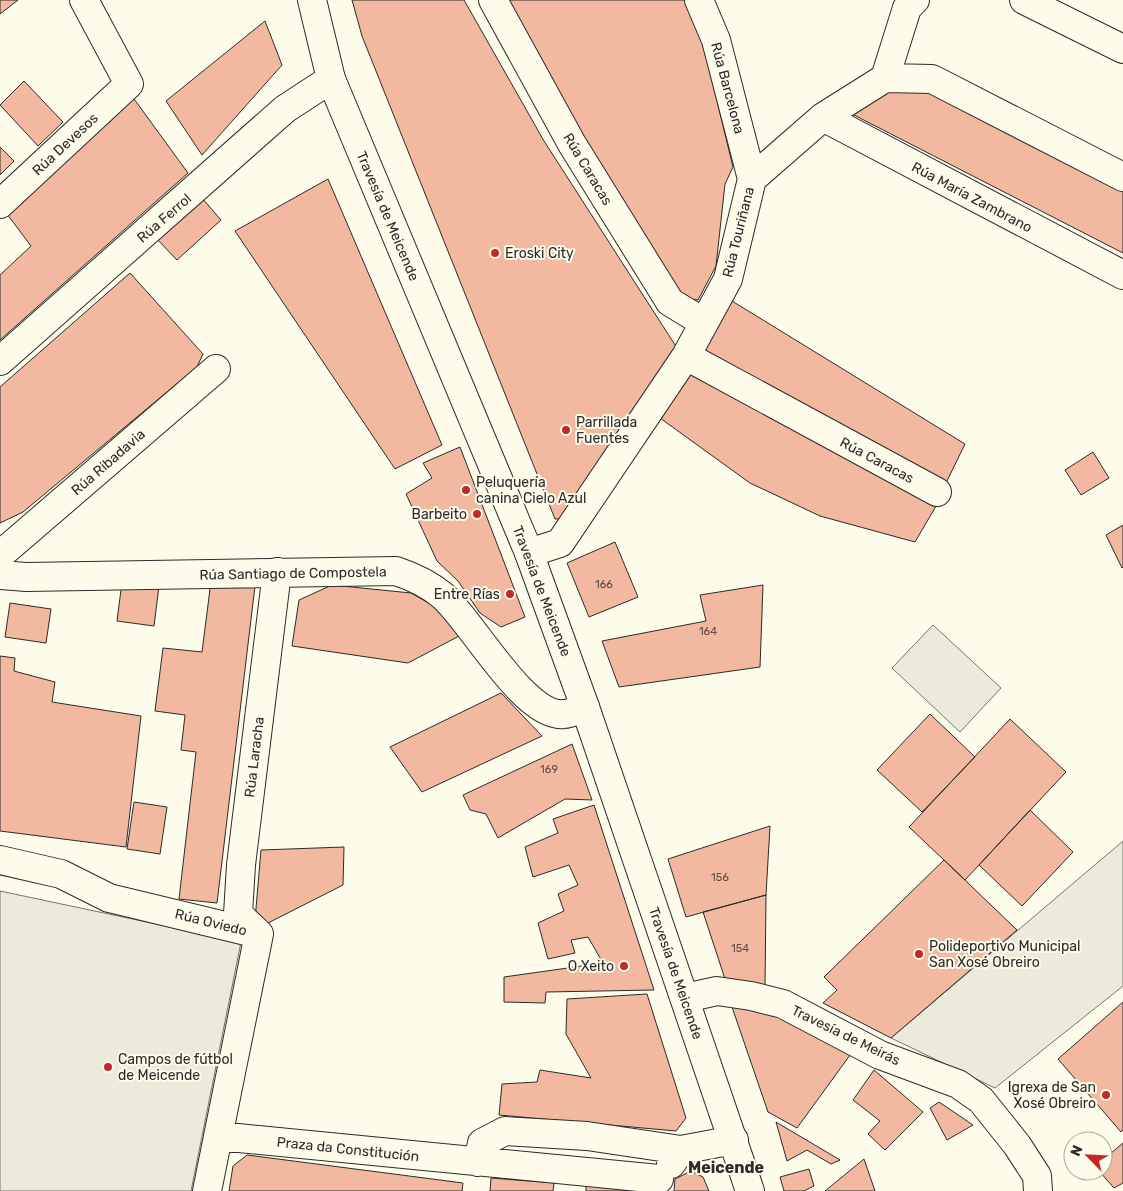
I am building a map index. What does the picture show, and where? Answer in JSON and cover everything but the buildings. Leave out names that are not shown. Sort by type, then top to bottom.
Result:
[{"type":"street","name":"Rúa Devesos","points":[[0,204],[129,84],[84,0]]},
{"type":"street","name":"Travesía de Meicende","points":[[312,0],[331,78],[529,553],[585,707],[750,1191]]},
{"type":"street","name":"Rúa Caracas","points":[[493,0],[572,144],[670,302],[703,322]]},
{"type":"street","name":"Rúa Barcelona","points":[[699,0],[716,40],[752,179]]},
{"type":"street","points":[[915,0],[907,8],[886,78],[932,79],[1123,177]]},
{"type":"street","points":[[1024,0],[1123,49]]},
{"type":"street","name":"Rúa Ferrol","points":[[0,361],[285,109],[331,78]]},
{"type":"street","name":"Rúa Touriñana","points":[[529,553],[560,543],[686,356],[728,279],[752,179],[823,117],[886,78]]},
{"type":"street","name":"Rúa María Zambrano","points":[[823,117],[1123,275]]},
{"type":"street","name":"Rúa Caracas","points":[[686,356],[937,492]]},
{"type":"street","name":"Rúa Ribadavia","points":[[0,555],[216,369]]},
{"type":"street","name":"Rúa Santiago de Compostela","points":[[0,575],[26,577],[396,571],[420,579],[444,597],[521,692],[542,708],[562,715],[585,707]]},
{"type":"street","name":"Rúa Laracha","points":[[259,934],[238,914],[241,864],[277,572]]},
{"type":"street","name":"Rúa Oviedo","points":[[0,860],[61,874],[110,898],[259,934],[207,1191]]},
{"type":"street","name":"Travesía de Meirás","points":[[685,998],[717,991],[751,996],[783,1004],[880,1055],[958,1084],[981,1100],[1017,1145],[1036,1176],[1038,1191]]},
{"type":"street","points":[[478,1162],[482,1143],[505,1131],[587,1136],[681,1150],[734,1140]]},
{"type":"street","name":"Praza da Constitución","points":[[218,1136],[478,1162],[658,1185],[681,1150]]},
{"type":"shaded area","points":[[933,625],[1001,688],[960,732],[892,668]]},
{"type":"shaded area","points":[[1123,841],[1123,986],[995,1088],[891,1038]]},
{"type":"shaded area","name":"Campos de fútbol de Meicende","points":[[0,891],[241,942],[191,1191],[0,1191]]},
{"type":"place","name":"Eroski City","points":[[495,253]]},
{"type":"place","name":"Parrillada Fuentes","points":[[566,430]]},
{"type":"place","name":"Peluquería canina Cielo Azul","points":[[466,490]]},
{"type":"place","name":"Barbeito","points":[[477,514]]},
{"type":"place","name":"Entre Rías","points":[[510,594]]},
{"type":"place","name":"Polideportivo Municipal San Xosé Obreiro","points":[[919,954]]},
{"type":"place","name":"O Xeito","points":[[624,966]]},
{"type":"place","name":"Campos de fútbol de Meicende","points":[[108,1067]]},
{"type":"place","name":"Igrexa de San Xosé Obreiro","points":[[1106,1095]]},
{"type":"district","name":"Meicende","points":[[726,1167]]}]
